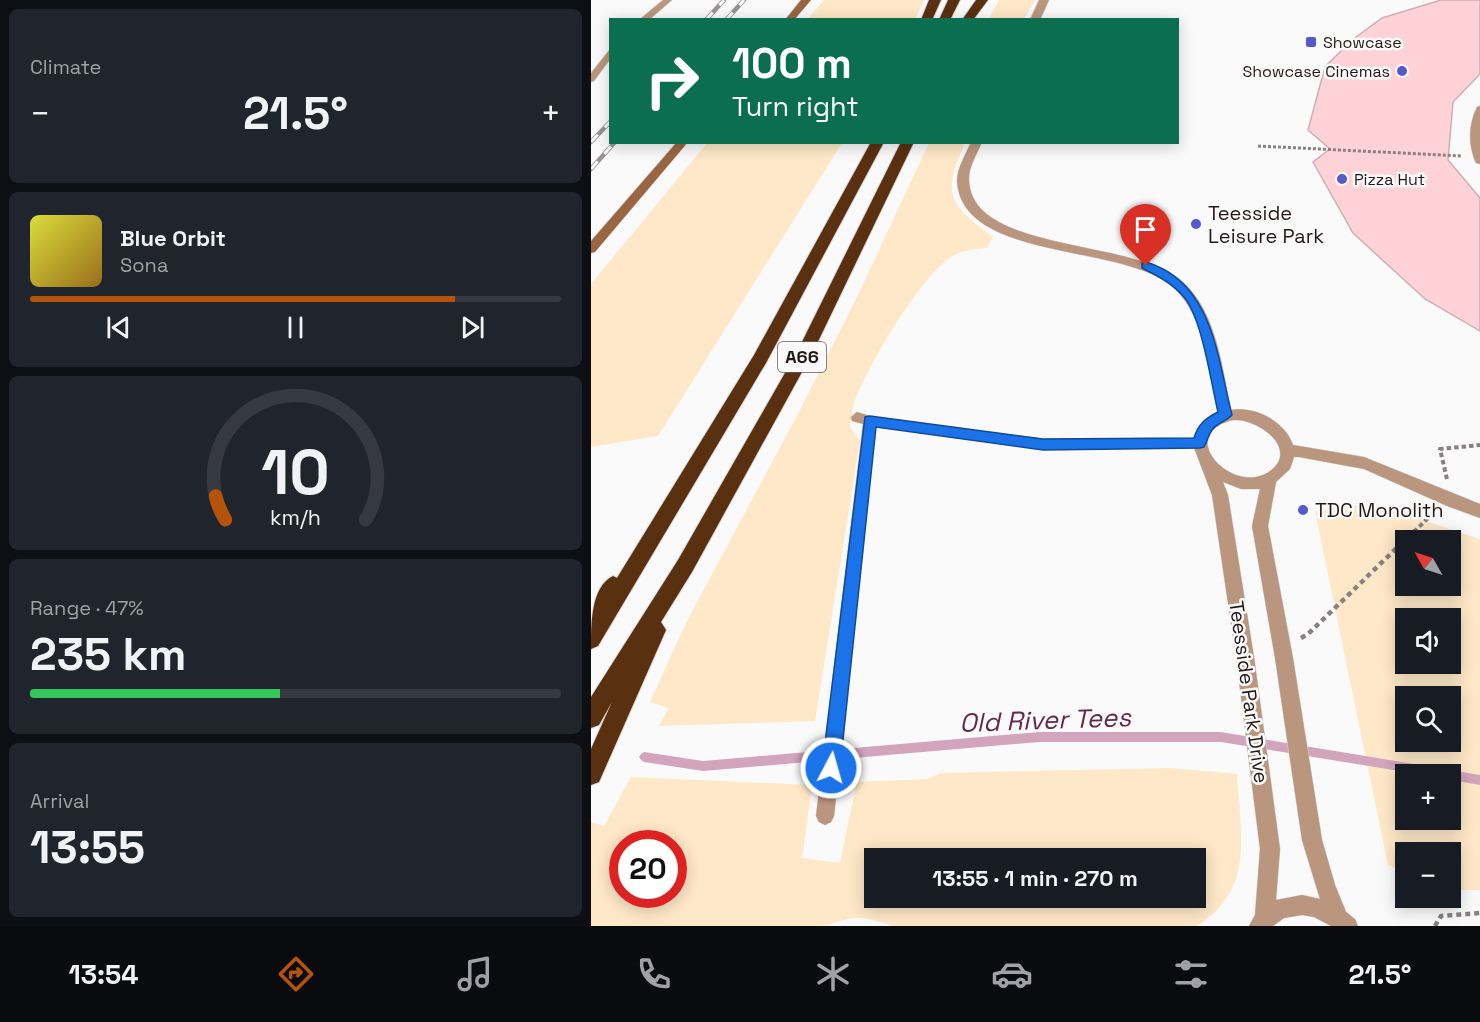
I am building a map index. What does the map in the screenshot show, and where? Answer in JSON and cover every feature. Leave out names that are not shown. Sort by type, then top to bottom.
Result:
[{"type":"highway","points":[[927,18],[935,0]]},
{"type":"highway","points":[[945,18],[954,0]]},
{"type":"highway","points":[[968,18],[976,0]]},
{"type":"highway","points":[[968,18],[982,0]]},
{"type":"highway","name":"A66","points":[[591,639],[760,359],[878,144]]},
{"type":"highway","name":"A66","points":[[591,717],[685,566],[805,352],[907,144]]},
{"type":"highway","name":"A66","points":[[591,612],[654,535]]},
{"type":"highway","name":"A66","points":[[591,774],[685,566]]},
{"type":"main road","points":[[791,18],[806,0]]},
{"type":"main road","points":[[591,249],[681,144]]},
{"type":"street","points":[[1036,18],[1044,0]]},
{"type":"street","points":[[976,144],[966,166],[964,188],[974,207],[991,223],[1026,240],[1112,256],[1146,266],[1169,277],[1190,297],[1201,318],[1225,415]]},
{"type":"street","points":[[1242,414],[1266,421],[1283,437],[1288,450],[1284,467],[1269,480],[1250,484],[1229,480],[1211,468],[1203,456],[1200,443],[1203,431],[1212,421],[1225,415],[1242,414]]},
{"type":"street","points":[[1288,450],[1349,459],[1374,466],[1446,499],[1480,511]]},
{"type":"street","name":"Teesside Park Drive","points":[[1211,468],[1220,495],[1245,657],[1270,849],[1262,922]]},
{"type":"street","name":"Teesside Park Drive","points":[[1269,480],[1260,526],[1283,653],[1312,840],[1325,885],[1343,922]]},
{"type":"street","points":[[1262,922],[1278,909],[1307,904],[1324,909],[1343,922]]},
{"type":"lane","points":[[646,18],[668,0]]},
{"type":"lane","points":[[591,79],[609,54]]},
{"type":"lane","points":[[1479,159],[1474,136],[1475,122],[1480,109]]},
{"type":"lane","points":[[825,816],[839,697],[864,419],[1043,444],[1200,443]]},
{"type":"path","points":[[1258,146],[1479,159]]},
{"type":"path","points":[[1416,530],[1446,499],[1448,486],[1440,449],[1480,444]]},
{"type":"path","points":[[1283,653],[1308,634],[1395,551]]},
{"type":"path","points":[[1435,926],[1441,916],[1480,913]]},
{"type":"shaded area","points":[[824,0],[924,0],[915,18],[809,18]]},
{"type":"shaded area","points":[[999,0],[1035,0],[1025,18],[990,18]]},
{"type":"shaded area","points":[[706,144],[841,144],[658,436],[591,447],[591,284]]},
{"type":"shaded area","points":[[929,144],[965,144],[953,175],[953,197],[966,216],[993,237],[987,248],[962,252],[948,259],[936,270],[894,326],[869,370],[854,404],[850,427],[860,441],[815,721],[659,726],[669,708],[650,702],[688,619],[798,414],[858,295]]},
{"type":"shaded area","points":[[1372,503],[1453,530],[1395,530],[1395,596],[1461,596],[1461,533],[1480,539],[1480,890],[1461,890],[1461,842],[1395,842],[1395,868],[1388,865],[1315,511]]},
{"type":"shaded area","points":[[1171,768],[1237,774],[1241,838],[1236,877],[1229,895],[1216,911],[1197,926],[891,926],[859,918],[827,926],[591,926],[591,822],[604,826],[631,777],[812,785],[802,858],[840,863],[857,782],[927,779],[941,773]]},
{"type":"building","points":[[1441,0],[1480,0],[1480,74],[1453,102],[1448,160],[1480,198],[1480,331],[1425,299],[1353,233],[1313,162],[1330,149],[1308,130],[1325,67],[1352,40],[1382,18]]},
{"type":"waterway","name":"Old River Tees","points":[[644,757],[703,766],[1039,737],[1221,737],[1395,765]]},
{"type":"waterway","name":"Old River Tees","points":[[1461,777],[1480,780]]},
{"type":"railway","points":[[708,18],[724,0]]},
{"type":"railway","points":[[728,18],[744,0]]},
{"type":"railway","points":[[591,142],[609,123]]},
{"type":"railway","points":[[591,169],[613,144]]},
{"type":"place","name":"Showcase","points":[[1311,42]]},
{"type":"place","name":"Showcase Cinemas","points":[[1402,71]]},
{"type":"place","name":"Pizza Hut","points":[[1342,179]]},
{"type":"place","name":"Teesside Leisure Park","points":[[1196,224]]},
{"type":"place","name":"TDC Monolith","points":[[1303,510]]},
{"type":"route","points":[[831,768],[870,421],[1043,444],[1200,443],[1203,431],[1212,421],[1225,415],[1201,318],[1190,297],[1180,286],[1169,277],[1146,266]]}]
